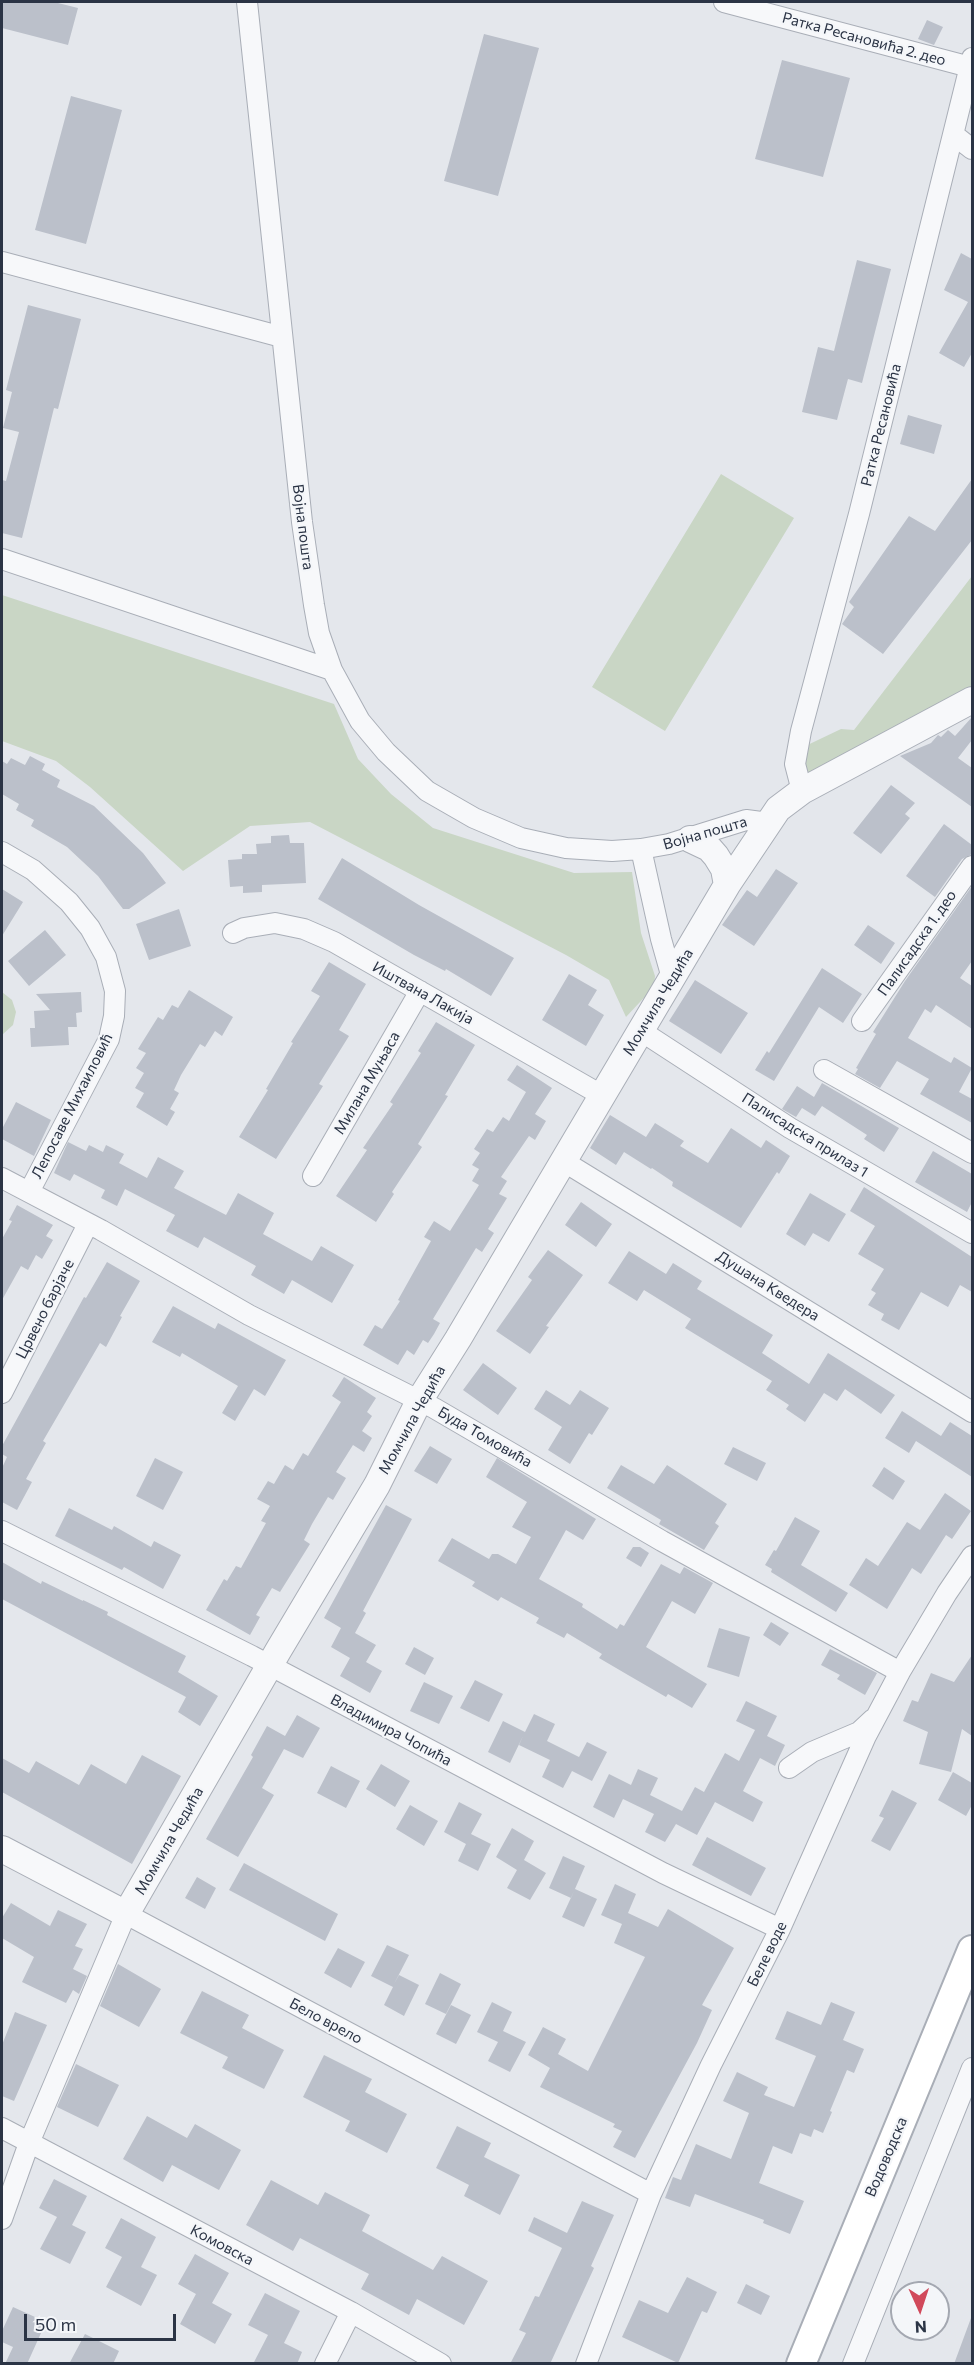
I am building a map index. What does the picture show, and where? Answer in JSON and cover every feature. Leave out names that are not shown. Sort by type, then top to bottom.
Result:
[{"type":"main road","name":"Водоводска","points":[[801,2364],[972,1950]]},
{"type":"street","name":"Војна пошта","points":[[247,2],[302,522],[312,593],[320,633],[332,670],[360,721],[386,752],[427,791],[474,818],[521,838],[566,848],[612,851],[641,849],[690,838],[746,820],[769,823]]},
{"type":"street","name":"Ратка Ресановића 2. део","points":[[724,2],[971,63]]},
{"type":"street","name":"Ратка Ресановића","points":[[802,791],[795,764],[801,731],[859,514],[971,63]]},
{"type":"street","points":[[954,135],[972,149]]},
{"type":"street","points":[[2,262],[282,337]]},
{"type":"street","points":[[2,559],[332,670]]},
{"type":"street","name":"Момчила Чедића","points":[[2,2219],[29,2143],[126,1914],[269,1666],[377,1485],[419,1401],[728,885],[783,804],[802,791],[972,700]]},
{"type":"street","points":[[690,838],[700,842],[716,856],[724,869],[728,885]]},
{"type":"street","points":[[641,849],[672,978]]},
{"type":"street","name":"Лепосаве Михаиловић","points":[[2,852],[33,870],[69,902],[90,928],[106,957],[115,991],[114,1016],[109,1039],[29,1192]]},
{"type":"street","name":"Палисадска 1. део","points":[[862,1021],[972,866]]},
{"type":"street","name":"Иштвана Лакија","points":[[233,933],[253,926],[275,923],[304,928],[334,942],[603,1096]]},
{"type":"street","name":"Милана Муњаса","points":[[314,1176],[420,991]]},
{"type":"street","name":"Палисадска прилаз 1","points":[[641,1031],[790,1128],[972,1233]]},
{"type":"street","points":[[824,1070],[972,1153]]},
{"type":"street","name":"Душана Кведера","points":[[562,1161],[972,1412]]},
{"type":"street","name":"Буда Томовића","points":[[2,1178],[249,1315],[434,1408],[673,1547],[900,1672]]},
{"type":"street","name":"Црвено барјаче","points":[[2,1393],[88,1224]]},
{"type":"street","name":"Владимира Чопића","points":[[2,1531],[269,1666],[663,1874],[780,1929]]},
{"type":"street","name":"Беле воде","points":[[586,2364],[651,2194],[711,2065],[780,1929],[877,1715],[947,1593],[972,1556]]},
{"type":"street","points":[[789,1768],[812,1752],[859,1732],[877,1715]]},
{"type":"street","name":"Бело врело","points":[[2,1849],[651,2194]]},
{"type":"street","points":[[853,2364],[972,2068]]},
{"type":"street","name":"Комовска","points":[[2,2128],[351,2312],[441,2364]]},
{"type":"street","points":[[325,2364],[351,2312]]},
{"type":"green space","points":[[721,474],[794,518],[665,731],[592,687]]},
{"type":"green space","points":[[972,576],[972,700],[802,791],[797,750],[841,729],[854,730]]},
{"type":"green space","points":[[2,595],[334,704],[358,759],[391,794],[433,828],[574,873],[632,872],[641,933],[655,976],[654,987],[626,1017],[609,980],[566,955],[310,822],[250,826],[183,871],[90,787],[56,761],[2,741]]},
{"type":"green space","points":[[2,992],[12,1000],[16,1012],[13,1025],[2,1035]]},
{"type":"building","points":[[2,2],[54,2],[78,8],[68,45],[2,28]]},
{"type":"building","points":[[927,20],[943,27],[934,45],[918,39]]},
{"type":"building","points":[[484,34],[539,48],[498,196],[444,181]]},
{"type":"building","points":[[782,60],[850,78],[823,177],[755,159]]},
{"type":"building","points":[[71,96],[122,110],[86,244],[35,230]]},
{"type":"building","points":[[961,253],[972,259],[972,353],[964,367],[939,353],[968,302],[944,290]]},
{"type":"building","points":[[857,260],[891,269],[862,383],[848,379],[837,420],[802,412],[818,347],[834,351]]},
{"type":"building","points":[[28,305],[81,319],[58,409],[54,408],[22,538],[2,533],[2,480],[6,481],[19,432],[3,428],[12,392],[6,390]]},
{"type":"building","points":[[908,415],[942,425],[934,454],[900,444]]},
{"type":"building","points":[[972,479],[972,540],[883,654],[842,624],[854,607],[849,602],[909,516],[935,531]]},
{"type":"building","points":[[972,717],[972,740],[958,758],[972,768],[972,807],[900,756],[931,743],[938,735],[941,737],[948,730],[955,736]]},
{"type":"building","points":[[30,756],[45,764],[42,770],[60,780],[57,787],[94,806],[143,853],[166,883],[129,909],[123,909],[98,876],[67,847],[31,826],[34,820],[16,810],[19,804],[2,794],[2,761],[7,764],[11,758],[25,765]]},
{"type":"building","points":[[891,785],[915,803],[905,814],[910,818],[881,854],[853,833]]},
{"type":"building","points":[[944,824],[972,845],[972,854],[962,859],[935,897],[906,876]]},
{"type":"building","points":[[289,835],[290,843],[304,843],[306,883],[262,885],[262,892],[243,893],[243,886],[230,887],[228,860],[242,859],[242,854],[257,854],[256,844],[271,843],[271,836]]},
{"type":"building","points":[[342,858],[419,905],[514,958],[491,996],[446,969],[445,971],[414,955],[318,899]]},
{"type":"building","points":[[776,869],[798,883],[754,946],[722,925],[747,890],[757,897]]},
{"type":"building","points":[[972,886],[972,961],[960,978],[972,986],[972,1029],[936,1005],[931,1013],[925,1009],[908,1038],[951,1063],[954,1057],[972,1068],[959,1092],[972,1099],[972,1123],[920,1094],[929,1079],[897,1061],[880,1088],[855,1074],[858,1069],[856,1068],[876,1034],[873,1032],[905,981]]},
{"type":"building","points":[[2,889],[23,902],[2,936]]},
{"type":"building","points":[[179,909],[191,946],[149,960],[136,924]]},
{"type":"building","points":[[868,925],[895,943],[881,964],[854,945]]},
{"type":"building","points":[[45,930],[66,955],[29,986],[8,961]]},
{"type":"building","points":[[329,962],[366,984],[339,1030],[349,1036],[319,1084],[323,1086],[276,1159],[239,1137],[268,1090],[266,1089],[293,1043],[291,1042],[320,996],[311,991]]},
{"type":"building","points":[[822,968],[862,994],[843,1023],[819,1007],[774,1081],[755,1070],[767,1051],[769,1053]]},
{"type":"building","points":[[569,974],[597,990],[588,1005],[604,1015],[586,1046],[542,1020]]},
{"type":"building","points":[[695,980],[748,1013],[721,1054],[669,1021]]},
{"type":"building","points":[[189,990],[233,1017],[222,1036],[215,1031],[205,1047],[200,1044],[181,1075],[174,1090],[179,1093],[170,1109],[175,1112],[167,1126],[136,1107],[144,1093],[135,1088],[144,1073],[136,1068],[146,1053],[138,1049],[158,1017],[163,1020],[172,1005],[178,1008]]},
{"type":"building","points":[[81,992],[82,1012],[76,1013],[77,1027],[68,1027],[69,1045],[31,1047],[30,1028],[35,1028],[34,1011],[50,1010],[36,994]]},
{"type":"building","points":[[436,1022],[475,1045],[445,1095],[448,1096],[418,1144],[422,1147],[392,1192],[394,1194],[376,1222],[336,1196],[367,1150],[363,1148],[393,1104],[390,1102],[421,1053],[418,1051]]},
{"type":"building","points":[[517,1065],[552,1088],[535,1114],[546,1121],[535,1140],[529,1136],[501,1177],[507,1181],[499,1194],[507,1198],[488,1229],[494,1233],[482,1252],[476,1248],[433,1319],[440,1323],[434,1334],[428,1343],[423,1340],[414,1355],[407,1350],[398,1365],[363,1345],[375,1325],[382,1329],[400,1301],[398,1300],[431,1241],[424,1237],[434,1221],[450,1231],[479,1185],[472,1181],[479,1169],[472,1165],[480,1153],[474,1149],[487,1129],[493,1132],[503,1117],[509,1121],[526,1092],[507,1080]]},
{"type":"building","points":[[822,1083],[899,1128],[884,1152],[864,1139],[867,1135],[822,1106],[815,1116],[802,1108],[796,1117],[782,1109],[797,1086],[814,1097]]},
{"type":"building","points":[[16,1102],[51,1120],[34,1156],[2,1139],[2,1129]]},
{"type":"building","points":[[610,1115],[646,1137],[655,1123],[684,1141],[680,1146],[708,1163],[731,1128],[761,1148],[766,1140],[790,1156],[741,1228],[672,1186],[673,1182],[624,1152],[616,1165],[590,1148]]},
{"type":"building","points":[[68,1142],[86,1151],[89,1145],[103,1152],[106,1145],[124,1154],[119,1163],[147,1178],[158,1157],[184,1171],[174,1188],[226,1215],[238,1193],[274,1213],[263,1234],[312,1261],[321,1246],[354,1265],[332,1303],[292,1280],[284,1294],[251,1275],[256,1266],[204,1237],[198,1248],[166,1231],[175,1215],[125,1189],[117,1206],[101,1198],[105,1190],[74,1174],[70,1181],[54,1173]]},
{"type":"building","points":[[933,1151],[972,1174],[972,1202],[967,1212],[915,1182]]},
{"type":"building","points":[[864,1187],[972,1257],[972,1292],[960,1285],[948,1307],[921,1292],[899,1330],[881,1320],[884,1314],[868,1305],[876,1293],[871,1290],[884,1269],[858,1254],[875,1226],[850,1211]]},
{"type":"building","points":[[810,1193],[846,1214],[829,1242],[813,1233],[805,1246],[786,1234]]},
{"type":"building","points":[[581,1202],[612,1224],[596,1247],[565,1225]]},
{"type":"building","points":[[17,1205],[53,1225],[46,1236],[53,1240],[42,1259],[36,1255],[28,1270],[21,1266],[2,1300],[2,1239],[12,1221],[9,1220]]},
{"type":"building","points":[[548,1250],[583,1275],[546,1326],[549,1327],[530,1354],[496,1331],[532,1280],[528,1277]]},
{"type":"building","points":[[629,1251],[666,1274],[673,1263],[702,1281],[697,1289],[773,1335],[762,1353],[809,1384],[828,1353],[895,1395],[881,1414],[845,1389],[837,1401],[824,1393],[805,1422],[786,1409],[789,1405],[766,1390],[772,1381],[685,1328],[691,1319],[644,1290],[637,1301],[608,1283]]},
{"type":"building","points":[[107,1262],[140,1281],[106,1347],[100,1343],[43,1441],[46,1443],[26,1479],[32,1482],[17,1510],[2,1502],[2,1468],[7,1457],[2,1454],[2,1446],[84,1297],[86,1298]]},
{"type":"building","points":[[173,1306],[215,1329],[218,1323],[286,1360],[265,1396],[254,1389],[235,1421],[222,1413],[238,1386],[182,1353],[180,1357],[152,1342]]},
{"type":"building","points":[[483,1363],[517,1388],[498,1415],[463,1390]]},
{"type":"building","points":[[344,1377],[376,1398],[367,1412],[372,1416],[362,1431],[372,1438],[364,1452],[353,1445],[336,1472],[346,1478],[333,1500],[328,1497],[312,1524],[304,1540],[310,1544],[280,1592],[272,1588],[256,1615],[260,1617],[250,1635],[206,1610],[224,1579],[227,1581],[236,1566],[241,1568],[266,1523],[261,1521],[270,1506],[257,1499],[268,1481],[274,1484],[285,1465],[293,1470],[303,1453],[308,1456],[341,1402],[332,1396]]},
{"type":"building","points":[[546,1390],[570,1405],[580,1390],[609,1408],[592,1435],[589,1433],[570,1464],[548,1450],[562,1427],[534,1409]]},
{"type":"building","points":[[902,1411],[941,1436],[950,1422],[972,1436],[972,1477],[916,1441],[909,1453],[885,1438]]},
{"type":"building","points":[[430,1446],[452,1459],[437,1484],[414,1471]]},
{"type":"building","points":[[733,1447],[766,1463],[757,1481],[724,1464]]},
{"type":"building","points":[[155,1458],[183,1472],[163,1510],[136,1496]]},
{"type":"building","points":[[497,1458],[596,1519],[583,1540],[566,1530],[539,1579],[583,1604],[582,1607],[617,1629],[620,1624],[624,1626],[661,1564],[680,1574],[684,1567],[713,1583],[695,1614],[672,1601],[646,1647],[707,1684],[692,1708],[668,1694],[666,1697],[599,1658],[602,1654],[567,1633],[564,1638],[536,1623],[539,1618],[501,1597],[498,1601],[472,1586],[475,1582],[438,1561],[452,1538],[489,1559],[492,1554],[498,1554],[516,1564],[531,1537],[512,1527],[527,1502],[486,1477]]},
{"type":"building","points":[[621,1465],[654,1484],[667,1465],[727,1504],[715,1523],[719,1526],[704,1550],[659,1524],[661,1520],[607,1488]]},
{"type":"building","points":[[884,1467],[905,1481],[893,1500],[872,1486]]},
{"type":"building","points":[[945,1493],[971,1511],[952,1539],[946,1535],[921,1574],[912,1568],[887,1609],[849,1585],[866,1558],[878,1566],[907,1522],[920,1530]]},
{"type":"building","points":[[386,1505],[412,1519],[363,1611],[366,1613],[355,1633],[376,1645],[366,1662],[382,1671],[370,1693],[340,1676],[350,1658],[331,1647],[341,1628],[324,1618]]},
{"type":"building","points":[[69,1508],[112,1530],[114,1526],[151,1547],[154,1541],[181,1555],[163,1589],[124,1567],[122,1570],[55,1536]]},
{"type":"building","points":[[795,1517],[820,1531],[801,1565],[848,1593],[836,1612],[771,1572],[772,1569],[765,1565],[774,1550],[776,1551]]},
{"type":"building","points":[[633,1547],[640,1547],[649,1553],[641,1567],[626,1558]]},
{"type":"building","points":[[2,1562],[41,1584],[42,1581],[108,1612],[107,1615],[186,1656],[178,1672],[218,1696],[200,1726],[178,1712],[186,1697],[2,1599]]},
{"type":"building","points":[[771,1622],[789,1633],[780,1646],[763,1635]]},
{"type":"building","points":[[719,1628],[750,1637],[739,1677],[707,1667]]},
{"type":"building","points":[[414,1647],[434,1658],[425,1675],[405,1664]]},
{"type":"building","points":[[830,1649],[877,1673],[865,1695],[837,1679],[840,1675],[821,1665]]},
{"type":"building","points":[[972,1655],[972,1736],[962,1729],[951,1772],[919,1764],[928,1732],[903,1721],[912,1700],[918,1702],[931,1673],[954,1682]]},
{"type":"building","points":[[475,1680],[503,1694],[489,1722],[460,1708]]},
{"type":"building","points":[[424,1682],[453,1696],[439,1724],[410,1711]]},
{"type":"building","points":[[746,1701],[777,1716],[767,1736],[785,1745],[775,1766],[760,1758],[743,1791],[763,1802],[753,1822],[715,1802],[697,1835],[676,1824],[665,1842],[645,1832],[654,1814],[623,1799],[614,1818],[593,1807],[609,1774],[631,1785],[638,1769],[658,1778],[650,1795],[682,1811],[695,1787],[704,1792],[725,1753],[739,1761],[755,1730],[736,1721]]},
{"type":"building","points":[[534,1714],[555,1724],[547,1741],[579,1757],[587,1742],[607,1752],[592,1781],[572,1771],[563,1788],[542,1777],[550,1760],[519,1745],[523,1736],[510,1763],[488,1752],[503,1721],[525,1732]]},
{"type":"building","points":[[297,1715],[320,1728],[303,1758],[284,1749],[262,1788],[274,1795],[238,1857],[206,1839],[253,1757],[251,1755],[267,1726],[285,1736]]},
{"type":"building","points":[[142,1755],[181,1776],[132,1864],[2,1792],[2,1758],[29,1773],[36,1761],[79,1785],[91,1764],[126,1784]]},
{"type":"building","points":[[381,1764],[410,1781],[395,1807],[366,1789]]},
{"type":"building","points":[[331,1766],[360,1781],[346,1808],[317,1793]]},
{"type":"building","points":[[953,1772],[972,1783],[972,1805],[966,1816],[938,1800]]},
{"type":"building","points":[[892,1790],[917,1803],[890,1851],[871,1841],[884,1818],[879,1816]]},
{"type":"building","points":[[459,1802],[482,1814],[471,1834],[491,1844],[478,1871],[458,1861],[466,1844],[444,1832]]},
{"type":"building","points":[[410,1805],[438,1821],[424,1846],[396,1829]]},
{"type":"building","points":[[512,1828],[534,1841],[524,1860],[546,1873],[530,1900],[507,1888],[517,1870],[496,1857]]},
{"type":"building","points":[[707,1837],[766,1868],[751,1896],[692,1865]]},
{"type":"building","points":[[563,1856],[585,1866],[571,1898],[549,1888]]},
{"type":"building","points":[[244,1863],[338,1914],[325,1941],[229,1890]]},
{"type":"building","points":[[197,1877],[216,1888],[205,1909],[185,1898]]},
{"type":"building","points":[[615,1884],[636,1894],[628,1913],[658,1927],[668,1909],[734,1948],[702,2005],[712,2010],[697,2043],[635,2158],[613,2147],[622,2131],[613,2127],[615,2124],[540,2087],[550,2068],[528,2055],[543,2027],[566,2039],[558,2054],[588,2071],[645,1957],[614,1943],[622,1924],[601,1915]]},
{"type":"building","points":[[575,1889],[597,1899],[584,1927],[562,1917]]},
{"type":"building","points":[[11,1903],[50,1926],[58,1910],[87,1924],[75,1946],[83,1949],[73,1969],[87,1976],[79,1994],[73,1990],[66,2003],[22,1982],[34,1957],[2,1938],[2,1918]]},
{"type":"building","points":[[387,1945],[409,1955],[394,1984],[399,1975],[419,1985],[404,2016],[384,2005],[393,1987],[371,1976]]},
{"type":"building","points":[[338,1948],[365,1962],[351,1988],[324,1973]]},
{"type":"building","points":[[118,1964],[161,1989],[139,2027],[100,2006]]},
{"type":"building","points":[[440,1973],[461,1984],[446,2014],[425,2004]]},
{"type":"building","points":[[202,1991],[249,2015],[242,2028],[284,2050],[264,2089],[222,2068],[228,2057],[180,2033]]},
{"type":"building","points":[[492,2002],[512,2012],[503,2031],[526,2042],[510,2072],[488,2061],[498,2042],[477,2032]]},
{"type":"building","points":[[831,2002],[855,2012],[843,2040],[864,2049],[854,2073],[847,2070],[823,2133],[814,2129],[811,2137],[800,2133],[792,2154],[773,2146],[759,2183],[804,2201],[790,2234],[763,2223],[764,2220],[695,2194],[690,2207],[665,2198],[673,2177],[681,2180],[696,2144],[731,2159],[749,2113],[723,2101],[737,2072],[768,2087],[764,2095],[794,2107],[816,2056],[775,2039],[787,2011],[821,2025]]},
{"type":"building","points":[[451,2005],[471,2015],[456,2044],[436,2034]]},
{"type":"building","points":[[15,2012],[47,2025],[14,2101],[2,2096],[2,2045]]},
{"type":"building","points":[[324,2055],[372,2079],[365,2092],[407,2114],[387,2153],[345,2131],[350,2121],[303,2097]]},
{"type":"building","points":[[76,2064],[119,2085],[98,2127],[57,2107]]},
{"type":"building","points":[[147,2116],[187,2138],[195,2124],[241,2150],[219,2190],[172,2165],[163,2182],[123,2159]]},
{"type":"building","points":[[457,2126],[491,2143],[484,2157],[520,2175],[500,2215],[464,2196],[469,2185],[436,2168]]},
{"type":"building","points":[[54,2179],[87,2196],[72,2225],[86,2232],[70,2264],[40,2249],[57,2217],[39,2208]]},
{"type":"building","points":[[271,2180],[318,2205],[325,2192],[370,2215],[362,2231],[433,2270],[442,2256],[488,2281],[464,2325],[417,2299],[409,2315],[361,2289],[369,2274],[300,2238],[293,2251],[246,2225]]},
{"type":"building","points":[[582,2201],[614,2215],[591,2266],[594,2268],[550,2364],[510,2364],[526,2333],[519,2330],[535,2296],[539,2297],[562,2248],[528,2231],[534,2217],[567,2233]]},
{"type":"building","points":[[121,2218],[156,2237],[141,2267],[157,2275],[141,2306],[106,2287],[122,2257],[105,2248]]},
{"type":"building","points":[[195,2254],[229,2273],[212,2303],[232,2314],[215,2344],[180,2324],[196,2294],[178,2284]]},
{"type":"building","points":[[687,2277],[717,2292],[707,2313],[702,2311],[678,2363],[622,2337],[639,2300],[668,2313]]},
{"type":"building","points":[[746,2284],[770,2296],[761,2315],[737,2303]]},
{"type":"building","points":[[265,2293],[300,2311],[284,2343],[302,2352],[297,2364],[253,2364],[268,2335],[248,2325]]},
{"type":"building","points":[[13,2307],[46,2322],[27,2364],[5,2364],[13,2347],[2,2342],[2,2331]]},
{"type":"building","points":[[971,2318],[972,2364],[954,2364]]},
{"type":"building","points":[[85,2334],[119,2351],[113,2364],[69,2364]]}]
